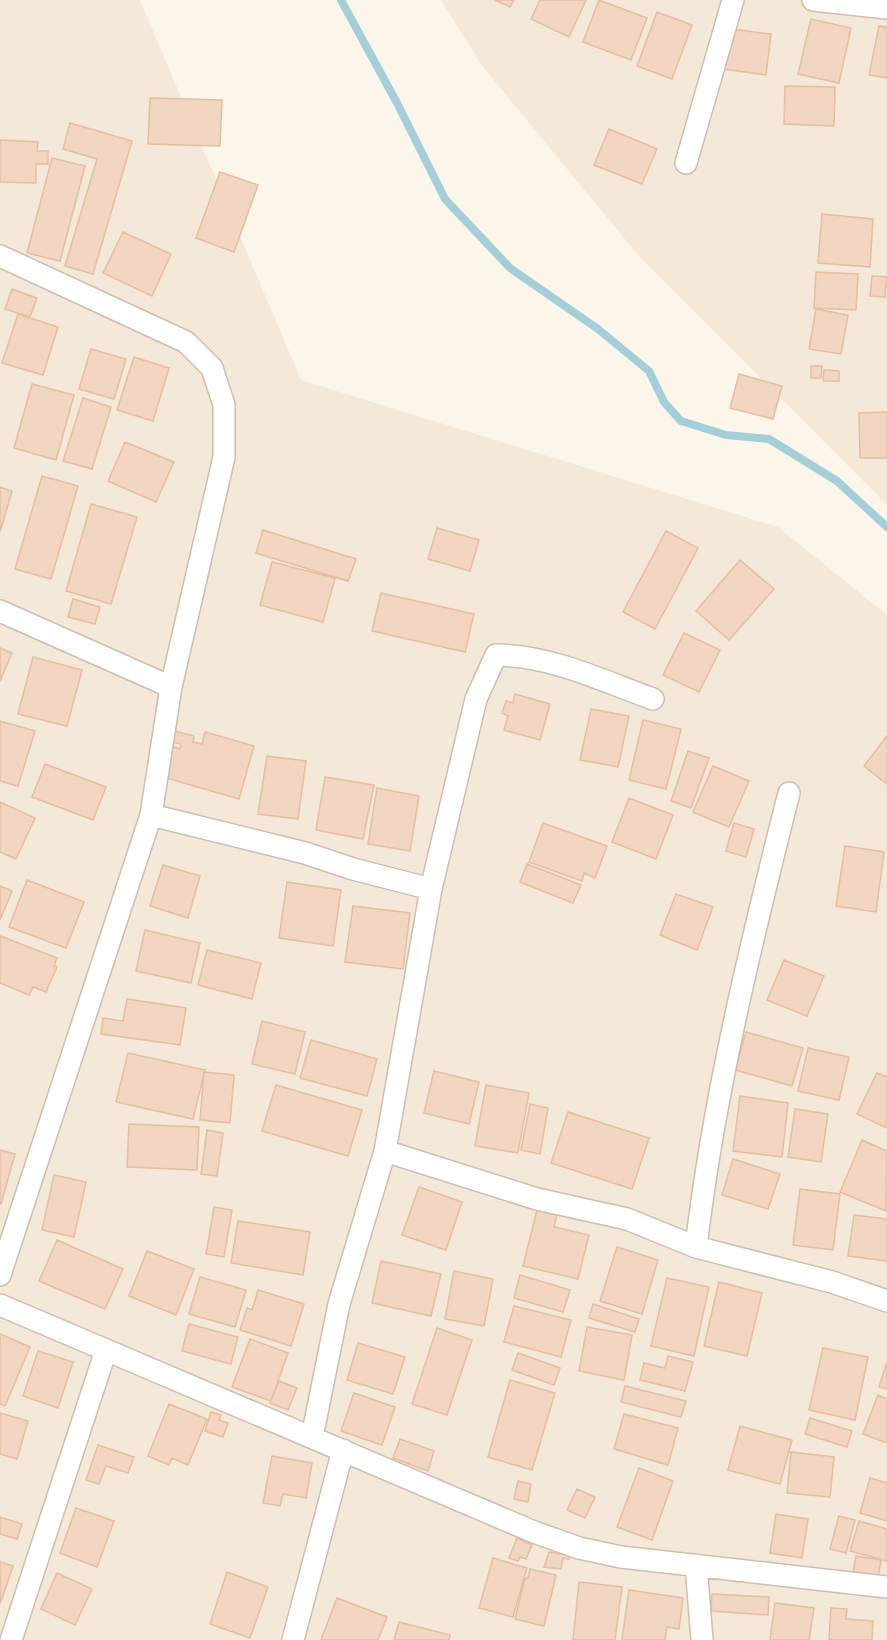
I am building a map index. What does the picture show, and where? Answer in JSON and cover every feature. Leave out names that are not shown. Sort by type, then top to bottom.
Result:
[{"type":"street","points":[[686,163],[733,0]]},
{"type":"street","points":[[813,0],[887,8]]},
{"type":"street","points":[[0,256],[186,342],[212,368],[224,405],[224,457],[171,687],[151,815],[0,1275]]},
{"type":"street","points":[[0,611],[171,687]]},
{"type":"street","points":[[312,1437],[339,1304],[385,1151],[431,889],[476,699],[496,655],[519,655],[568,668],[653,699]]},
{"type":"street","points":[[696,1248],[702,1195],[739,996],[789,793]]},
{"type":"street","points":[[151,815],[305,853],[353,869],[431,889]]},
{"type":"street","points":[[385,1151],[537,1199],[627,1219],[696,1248],[832,1282],[887,1301]]},
{"type":"street","points":[[0,1305],[579,1548],[621,1557],[887,1587]]},
{"type":"street","points":[[11,1640],[106,1350]]},
{"type":"street","points":[[293,1640],[343,1450]]},
{"type":"street","points":[[696,1565],[702,1640]]},
{"type":"shaded area","points":[[0,0],[140,0],[301,380],[778,527],[887,615],[887,1640],[0,1640]]},
{"type":"shaded area","points":[[441,0],[887,0],[887,505],[638,255],[483,67]]},
{"type":"building","points":[[495,0],[514,0],[510,7]]},
{"type":"building","points":[[540,0],[586,0],[569,37],[531,19]]},
{"type":"building","points":[[599,0],[647,18],[631,60],[583,42]]},
{"type":"building","points":[[657,12],[692,25],[672,79],[637,66]]},
{"type":"building","points":[[811,19],[851,28],[839,83],[798,74]]},
{"type":"building","points":[[879,26],[887,27],[887,78],[869,75]]},
{"type":"building","points":[[730,29],[771,34],[766,75],[724,69]]},
{"type":"building","points":[[785,86],[835,87],[834,126],[784,124]]},
{"type":"building","points":[[150,98],[222,100],[220,146],[148,144]]},
{"type":"building","points":[[70,123],[132,141],[93,274],[65,266],[97,159],[63,149]]},
{"type":"building","points":[[609,129],[657,149],[642,184],[594,165]]},
{"type":"building","points":[[0,140],[38,142],[37,151],[48,151],[48,164],[36,164],[36,183],[0,182]]},
{"type":"building","points":[[52,158],[85,166],[60,261],[27,253]]},
{"type":"building","points":[[220,172],[258,185],[234,252],[196,238]]},
{"type":"building","points":[[822,214],[873,219],[870,267],[818,263]]},
{"type":"building","points":[[123,232],[171,254],[152,296],[103,273]]},
{"type":"building","points":[[816,272],[858,274],[856,310],[814,308]]},
{"type":"building","points":[[872,276],[887,277],[885,297],[870,296]]},
{"type":"building","points":[[12,289],[37,298],[30,317],[5,309]]},
{"type":"building","points":[[816,309],[848,315],[841,354],[809,349]]},
{"type":"building","points":[[18,314],[58,327],[43,375],[2,363]]},
{"type":"building","points":[[91,349],[126,359],[114,399],[79,389]]},
{"type":"building","points":[[134,357],[169,368],[153,421],[117,410]]},
{"type":"building","points":[[811,366],[822,366],[821,378],[811,378]]},
{"type":"building","points":[[824,370],[839,371],[839,381],[823,381]]},
{"type":"building","points":[[739,374],[782,386],[773,419],[730,408]]},
{"type":"building","points":[[32,384],[74,395],[56,460],[14,448]]},
{"type":"building","points":[[83,398],[111,407],[92,469],[63,461]]},
{"type":"building","points":[[887,412],[887,458],[860,458],[859,413]]},
{"type":"building","points":[[125,442],[174,462],[156,502],[108,481]]},
{"type":"building","points":[[42,476],[78,486],[51,579],[15,569]]},
{"type":"building","points":[[0,487],[12,491],[0,532]]},
{"type":"building","points":[[91,504],[137,517],[111,604],[66,591]]},
{"type":"building","points":[[437,528],[479,540],[470,571],[428,559]]},
{"type":"building","points":[[263,530],[356,559],[348,581],[256,553]]},
{"type":"building","points":[[666,531],[698,548],[655,629],[623,612]]},
{"type":"building","points":[[740,560],[774,589],[729,640],[696,611]]},
{"type":"building","points":[[272,562],[335,578],[323,622],[260,605]]},
{"type":"building","points":[[381,593],[474,614],[465,652],[372,631]]},
{"type":"building","points":[[73,599],[100,607],[95,624],[68,617]]},
{"type":"building","points":[[684,633],[720,650],[699,692],[663,675]]},
{"type":"building","points":[[0,648],[12,653],[0,681]]},
{"type":"building","points":[[33,657],[82,670],[67,726],[18,714]]},
{"type":"building","points":[[515,694],[550,704],[540,740],[504,730],[508,716],[502,713],[506,701],[513,703]]},
{"type":"building","points":[[591,709],[629,716],[618,767],[580,760]]},
{"type":"building","points":[[643,720],[681,729],[666,789],[629,780]]},
{"type":"building","points":[[0,721],[35,731],[18,786],[0,781]]},
{"type":"building","points":[[175,731],[194,736],[193,742],[202,744],[205,732],[254,746],[239,799],[163,777],[171,746],[180,749],[181,744],[172,742]]},
{"type":"building","points":[[887,736],[887,784],[864,766]]},
{"type":"building","points":[[688,751],[709,758],[691,808],[671,801]]},
{"type":"building","points":[[267,756],[306,761],[298,819],[258,814]]},
{"type":"building","points":[[45,764],[106,787],[93,820],[32,797]]},
{"type":"building","points":[[713,766],[749,781],[729,827],[693,812]]},
{"type":"building","points":[[325,777],[374,785],[363,839],[316,830]]},
{"type":"building","points":[[377,788],[419,796],[410,851],[368,844]]},
{"type":"building","points":[[629,798],[673,815],[656,859],[612,842]]},
{"type":"building","points":[[0,802],[35,818],[16,859],[0,852]]},
{"type":"building","points":[[543,823],[607,846],[595,878],[584,873],[582,881],[529,862]]},
{"type":"building","points":[[734,823],[754,829],[746,857],[726,851]]},
{"type":"building","points":[[845,846],[884,852],[876,912],[836,906]]},
{"type":"building","points":[[527,864],[581,885],[573,903],[520,882]]},
{"type":"building","points":[[163,865],[200,876],[188,918],[150,906]]},
{"type":"building","points":[[27,880],[84,902],[66,948],[9,927]]},
{"type":"building","points":[[287,882],[341,890],[333,946],[279,938]]},
{"type":"building","points":[[0,886],[12,891],[0,920]]},
{"type":"building","points":[[676,894],[713,907],[697,950],[660,935]]},
{"type":"building","points":[[353,906],[410,913],[403,969],[345,962]]},
{"type":"building","points":[[145,930],[200,943],[191,983],[136,971]]},
{"type":"building","points":[[0,936],[57,958],[54,966],[57,967],[46,992],[33,987],[29,995],[0,983]]},
{"type":"building","points":[[207,950],[261,963],[252,999],[198,985]]},
{"type":"building","points":[[784,960],[824,976],[807,1016],[767,1000]]},
{"type":"building","points":[[127,999],[186,1008],[180,1045],[101,1034],[103,1018],[123,1021]]},
{"type":"building","points":[[262,1021],[305,1032],[295,1074],[252,1064]]},
{"type":"building","points":[[746,1032],[803,1048],[792,1086],[735,1070]]},
{"type":"building","points":[[311,1040],[377,1059],[367,1096],[300,1078]]},
{"type":"building","points":[[808,1048],[849,1057],[839,1100],[798,1091]]},
{"type":"building","points":[[128,1053],[205,1070],[193,1119],[116,1102]]},
{"type":"building","points":[[434,1071],[479,1082],[469,1124],[424,1113]]},
{"type":"building","points":[[204,1072],[234,1075],[230,1123],[200,1120]]},
{"type":"building","points":[[877,1073],[887,1077],[887,1128],[857,1114]]},
{"type":"building","points":[[276,1085],[362,1110],[348,1156],[262,1131]]},
{"type":"building","points":[[486,1085],[529,1093],[518,1153],[475,1146]]},
{"type":"building","points":[[740,1096],[788,1103],[782,1157],[733,1151]]},
{"type":"building","points":[[530,1104],[548,1108],[540,1154],[521,1150]]},
{"type":"building","points":[[795,1109],[828,1114],[821,1162],[788,1157]]},
{"type":"building","points":[[568,1112],[649,1138],[632,1189],[551,1163]]},
{"type":"building","points":[[129,1124],[199,1127],[197,1170],[127,1167]]},
{"type":"building","points":[[207,1130],[223,1133],[217,1176],[201,1174]]},
{"type":"building","points":[[862,1140],[887,1151],[886,1211],[840,1192]]},
{"type":"building","points":[[0,1150],[15,1154],[1,1204],[0,1203]]},
{"type":"building","points":[[733,1159],[780,1174],[768,1209],[722,1195]]},
{"type":"building","points":[[54,1175],[86,1182],[74,1237],[42,1230]]},
{"type":"building","points":[[419,1187],[462,1202],[446,1250],[402,1235]]},
{"type":"building","points":[[800,1189],[840,1194],[833,1250],[793,1245]]},
{"type":"building","points":[[214,1207],[232,1210],[224,1257],[206,1254]]},
{"type":"building","points":[[537,1210],[557,1214],[554,1227],[589,1235],[578,1279],[523,1266]]},
{"type":"building","points":[[854,1215],[887,1219],[887,1261],[848,1256]]},
{"type":"building","points":[[238,1221],[310,1232],[303,1275],[231,1263]]},
{"type":"building","points":[[57,1240],[123,1269],[105,1309],[39,1281]]},
{"type":"building","points":[[617,1247],[658,1260],[642,1314],[600,1301]]},
{"type":"building","points":[[147,1251],[194,1269],[176,1315],[129,1296]]},
{"type":"building","points":[[381,1261],[441,1274],[431,1316],[372,1303]]},
{"type":"building","points":[[454,1271],[493,1279],[484,1326],[445,1319]]},
{"type":"building","points":[[520,1275],[570,1290],[563,1312],[514,1298]]},
{"type":"building","points":[[200,1277],[246,1290],[235,1327],[189,1314]]},
{"type":"building","points":[[667,1278],[709,1287],[694,1356],[651,1346]]},
{"type":"building","points":[[719,1282],[762,1293],[747,1356],[704,1346]]},
{"type":"building","points":[[258,1290],[304,1304],[291,1346],[240,1330],[247,1308],[252,1310]]},
{"type":"building","points":[[593,1304],[639,1319],[635,1332],[589,1318]]},
{"type":"building","points":[[514,1306],[571,1320],[561,1357],[504,1342]]},
{"type":"building","points":[[189,1324],[238,1337],[231,1364],[182,1351]]},
{"type":"building","points":[[587,1327],[632,1335],[624,1380],[579,1371]]},
{"type":"building","points":[[437,1328],[472,1340],[447,1415],[412,1404]]},
{"type":"building","points":[[0,1334],[30,1347],[5,1406],[0,1404]]},
{"type":"building","points":[[250,1339],[288,1353],[271,1401],[232,1387]]},
{"type":"building","points":[[358,1343],[405,1357],[393,1394],[347,1380]]},
{"type":"building","points":[[823,1348],[868,1357],[855,1420],[809,1410]]},
{"type":"building","points":[[38,1351],[73,1362],[58,1408],[23,1396]]},
{"type":"building","points":[[518,1353],[560,1368],[554,1385],[512,1370]]},
{"type":"building","points":[[668,1356],[693,1362],[685,1391],[640,1380],[644,1363],[665,1368]]},
{"type":"building","points":[[887,1362],[887,1389],[879,1387]]},
{"type":"building","points":[[510,1380],[555,1393],[532,1470],[488,1457]]},
{"type":"building","points":[[279,1381],[297,1388],[288,1410],[270,1403]]},
{"type":"building","points":[[625,1386],[686,1401],[681,1417],[621,1402]]},
{"type":"building","points":[[354,1393],[395,1407],[382,1445],[341,1431]]},
{"type":"building","points":[[878,1395],[887,1399],[887,1443],[863,1434]]},
{"type":"building","points":[[169,1404],[207,1419],[188,1465],[172,1458],[169,1465],[148,1456]]},
{"type":"building","points":[[211,1412],[221,1415],[219,1420],[228,1423],[223,1437],[205,1431]]},
{"type":"building","points":[[0,1413],[28,1421],[17,1459],[0,1454]]},
{"type":"building","points":[[624,1414],[678,1428],[668,1465],[614,1449]]},
{"type":"building","points":[[810,1418],[852,1431],[847,1447],[805,1434]]},
{"type":"building","points":[[740,1426],[792,1440],[780,1484],[728,1470]]},
{"type":"building","points":[[400,1439],[434,1451],[428,1471],[393,1458]]},
{"type":"building","points":[[98,1445],[134,1457],[128,1473],[106,1466],[99,1484],[86,1480]]},
{"type":"building","points":[[791,1452],[834,1457],[830,1497],[787,1493]]},
{"type":"building","points":[[272,1456],[312,1463],[306,1498],[283,1494],[280,1506],[263,1503]]},
{"type":"building","points":[[639,1468],[673,1481],[652,1540],[617,1527]]},
{"type":"building","points":[[870,1478],[887,1483],[887,1521],[860,1513]]},
{"type":"building","points":[[518,1481],[531,1484],[528,1502],[514,1499]]},
{"type":"building","points":[[577,1489],[595,1497],[585,1518],[567,1510]]},
{"type":"building","points":[[76,1508],[114,1521],[97,1567],[60,1553]]},
{"type":"building","points":[[776,1514],[808,1519],[802,1558],[770,1553]]},
{"type":"building","points":[[839,1516],[855,1520],[846,1553],[830,1549]]},
{"type":"building","points":[[0,1517],[22,1524],[17,1539],[0,1534]]},
{"type":"building","points":[[859,1521],[887,1529],[887,1561],[850,1551]]},
{"type":"building","points":[[517,1538],[532,1545],[526,1559],[520,1557],[518,1561],[509,1558]]},
{"type":"building","points":[[549,1552],[569,1555],[569,1559],[563,1558],[561,1569],[544,1567]]},
{"type":"building","points":[[856,1556],[881,1560],[878,1578],[853,1573]]},
{"type":"building","points":[[493,1558],[527,1568],[513,1617],[479,1608]]},
{"type":"building","points":[[0,1562],[13,1566],[0,1604]]},
{"type":"building","points":[[530,1569],[556,1575],[544,1626],[515,1619],[525,1578],[528,1578]]},
{"type":"building","points":[[227,1572],[268,1587],[250,1638],[210,1624]]},
{"type":"building","points":[[57,1573],[92,1589],[75,1625],[41,1609]]},
{"type":"building","points":[[579,1582],[622,1587],[615,1640],[573,1640]]},
{"type":"building","points":[[629,1590],[683,1598],[679,1629],[667,1627],[665,1640],[622,1640]]},
{"type":"building","points":[[712,1594],[769,1597],[768,1615],[711,1611]]},
{"type":"building","points":[[337,1598],[387,1617],[378,1640],[321,1640]]},
{"type":"building","points":[[775,1603],[814,1608],[809,1640],[770,1640]]},
{"type":"building","points":[[831,1608],[847,1609],[846,1619],[873,1621],[872,1640],[829,1640]]},
{"type":"building","points":[[399,1622],[450,1635],[449,1640],[394,1640]]},
{"type":"waterway","points":[[341,0],[397,103],[445,199],[510,268],[598,329],[649,371],[664,402],[681,421],[726,435],[769,439],[837,481],[887,527]]}]
